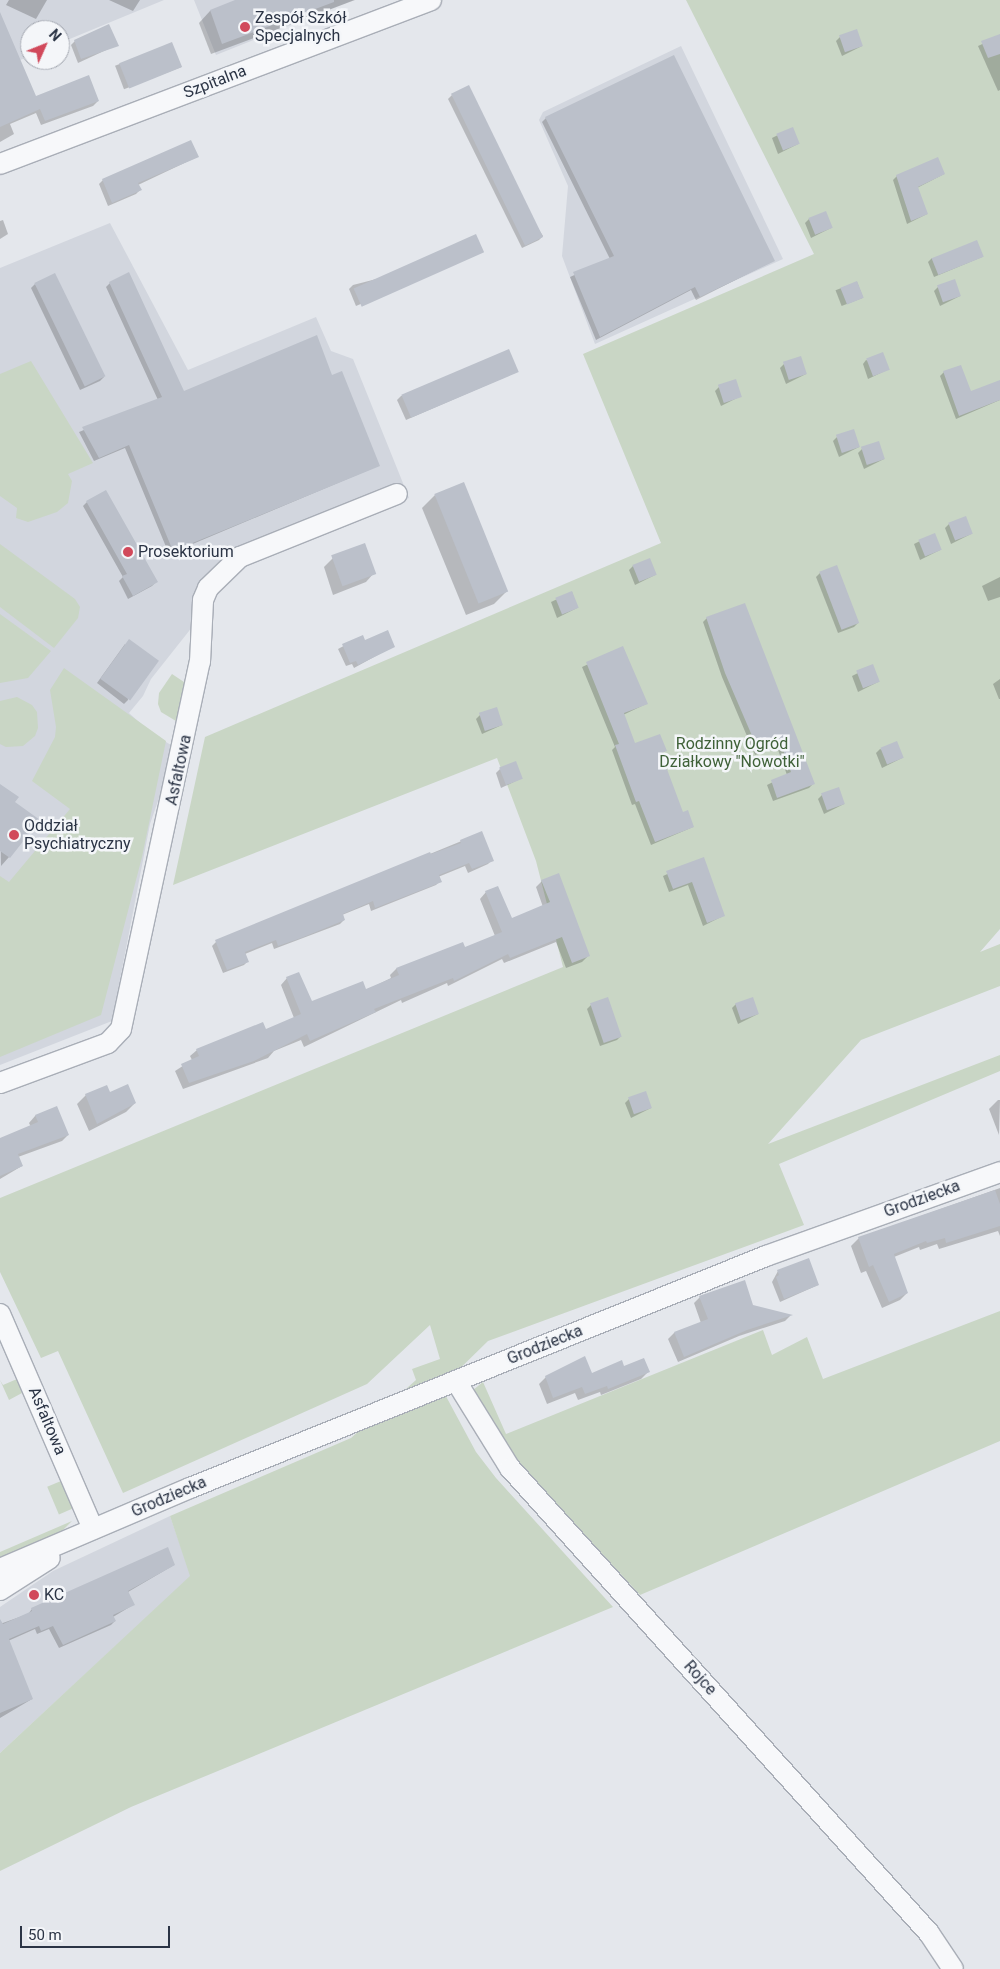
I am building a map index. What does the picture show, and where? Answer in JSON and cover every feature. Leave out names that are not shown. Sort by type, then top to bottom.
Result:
[{"type":"street","name":"Szpitalna","points":[[0,164],[431,0]]},
{"type":"street","name":"Asfaltowa","points":[[0,1083],[108,1043],[121,1029],[198,671],[203,600],[208,588],[240,557],[397,494]]},
{"type":"street","name":"Grodziecka","points":[[0,1569],[93,1529],[766,1256],[1000,1172]]},
{"type":"street","name":"Asfaltowa","points":[[1,1316],[93,1529]]},
{"type":"street","name":"Rojce","points":[[456,1381],[510,1468],[922,1926],[953,1969]]},
{"type":"street","name":"Grodziecka","points":[[0,1590],[93,1529]]},
{"type":"shaded area","points":[[0,0],[164,0],[70,39],[70,20],[20,20],[20,60],[0,68]]},
{"type":"shaded area","name":"Zespół Szkół Specjalnych","points":[[194,0],[354,0],[216,55]]},
{"type":"shaded area","points":[[681,46],[783,259],[595,344],[562,256],[568,186],[539,120],[543,112]]},
{"type":"shaded area","points":[[110,223],[188,370],[316,317],[331,351],[353,359],[409,498],[242,566],[218,587],[189,631],[151,679],[143,696],[129,713],[151,733],[171,745],[170,766],[150,824],[112,1021],[0,1065],[0,268]]},
{"type":"shaded area","points":[[170,1516],[191,1576],[0,1753],[0,1607],[53,1571]]},
{"type":"green space","name":"Rodzinny Ogród Działkowy \"Nowotki\"","points":[[686,0],[1000,0],[1000,929],[980,952],[1000,944],[1000,986],[861,1040],[768,1144],[1000,1055],[1000,1071],[779,1164],[804,1225],[488,1341],[441,1387],[476,1452],[496,1478],[613,1607],[131,1807],[0,1871],[0,1753],[190,1576],[170,1516],[351,1438],[416,1380],[412,1369],[440,1359],[430,1325],[367,1384],[123,1493],[58,1351],[41,1358],[0,1272],[0,1198],[563,967],[536,861],[497,758],[173,885],[205,737],[661,543],[583,354],[814,254]]},
{"type":"green space","points":[[31,361],[93,463],[68,474],[72,481],[68,503],[57,512],[28,522],[16,518],[17,508],[0,496],[0,374]]},
{"type":"green space","points":[[0,544],[75,599],[80,607],[78,618],[54,648],[0,607]]},
{"type":"green space","points":[[0,614],[51,651],[28,678],[0,683]]},
{"type":"green space","points":[[64,668],[166,741],[142,857],[101,1015],[0,1057],[0,876],[9,882],[70,809],[32,781],[55,737],[56,727],[50,690]]},
{"type":"green space","points":[[172,674],[187,684],[181,718],[176,721],[161,712],[158,704],[159,693]]},
{"type":"green space","points":[[17,697],[32,705],[37,712],[38,728],[35,736],[23,746],[6,747],[0,744],[0,701]]},
{"type":"green space","points":[[1000,1311],[1000,1441],[640,1595],[521,1465],[473,1390],[483,1382],[506,1434],[763,1330],[772,1355],[807,1337],[823,1379]]},
{"type":"green space","points":[[17,1379],[22,1393],[9,1400],[0,1380],[3,1385]]},
{"type":"green space","points":[[61,1481],[73,1509],[59,1514],[47,1487]]},
{"type":"green space","points":[[72,1521],[62,1531],[0,1558],[0,1552]]},
{"type":"building","name":"Zespół Szkół Specjalnych","points":[[235,0],[334,0],[334,2],[222,44],[210,10]]},
{"type":"building","points":[[0,12],[20,59],[20,70],[25,70],[36,96],[89,75],[99,101],[45,121],[40,109],[0,127]]},
{"type":"building","points":[[109,24],[119,46],[81,59],[74,40]]},
{"type":"building","points":[[857,29],[863,46],[845,52],[839,35]]},
{"type":"building","points":[[1000,34],[1000,54],[988,58],[981,41]]},
{"type":"building","points":[[172,42],[182,67],[129,88],[119,63]]},
{"type":"building","points":[[674,55],[775,261],[700,297],[695,287],[600,337],[573,272],[614,256],[545,117]]},
{"type":"building","points":[[469,85],[543,237],[525,246],[451,94]]},
{"type":"building","points":[[793,127],[800,144],[783,150],[776,134]]},
{"type":"building","points":[[191,140],[199,157],[138,183],[142,190],[112,203],[102,179]]},
{"type":"building","points":[[938,157],[945,174],[918,187],[928,214],[911,221],[896,175]]},
{"type":"building","points":[[826,211],[833,228],[815,235],[808,218]]},
{"type":"building","points":[[476,234],[484,252],[362,307],[354,289]]},
{"type":"building","points":[[977,240],[984,257],[938,275],[932,258]]},
{"type":"building","points":[[129,272],[184,391],[317,335],[332,375],[342,371],[380,466],[173,551],[129,445],[99,458],[82,427],[162,397],[109,282]]},
{"type":"building","points":[[55,273],[105,376],[85,386],[34,283]]},
{"type":"building","points":[[955,279],[961,296],[943,302],[937,285]]},
{"type":"building","points":[[857,281],[864,298],[847,304],[840,288]]},
{"type":"building","points":[[509,349],[519,372],[411,418],[401,395]]},
{"type":"building","points":[[883,352],[890,370],[873,376],[866,358]]},
{"type":"building","points":[[801,356],[807,374],[789,380],[783,362]]},
{"type":"building","points":[[961,365],[971,391],[1000,380],[1000,400],[959,416],[943,371]]},
{"type":"building","points":[[736,379],[742,397],[724,403],[718,385]]},
{"type":"building","points":[[854,429],[860,447],[842,453],[836,435]]},
{"type":"building","points":[[879,441],[885,459],[867,465],[861,447]]},
{"type":"building","points":[[464,482],[508,591],[479,603],[434,494]]},
{"type":"building","name":"Prosektorium","points":[[106,490],[158,582],[133,596],[122,576],[127,574],[86,501]]},
{"type":"building","points":[[966,516],[973,534],[955,541],[948,523]]},
{"type":"building","points":[[935,533],[942,550],[925,556],[918,540]]},
{"type":"building","points":[[365,543],[376,574],[342,586],[331,555]]},
{"type":"building","points":[[650,558],[657,575],[639,582],[632,565]]},
{"type":"building","points":[[837,565],[859,623],[841,630],[819,572]]},
{"type":"building","points":[[572,591],[579,608],[562,614],[555,598]]},
{"type":"building","points":[[745,603],[815,784],[777,798],[771,780],[791,772],[781,744],[759,752],[725,673],[706,617]]},
{"type":"building","points":[[388,630],[395,647],[358,665],[356,661],[350,663],[342,644],[363,635],[365,640]]},
{"type":"building","points":[[129,639],[159,661],[130,700],[100,679]]},
{"type":"building","points":[[623,646],[648,704],[624,713],[635,743],[660,734],[667,751],[661,753],[683,812],[688,810],[694,827],[655,842],[639,801],[636,802],[615,745],[619,744],[586,662]]},
{"type":"building","points":[[873,664],[880,682],[863,688],[856,670]]},
{"type":"building","points":[[497,707],[503,725],[485,731],[479,713]]},
{"type":"building","points":[[897,741],[904,758],[887,764],[880,748]]},
{"type":"building","points":[[516,761],[523,779],[506,785],[499,767]]},
{"type":"building","name":"Oddział Psychiatryczny","points":[[0,784],[19,797],[15,802],[40,820],[10,858],[0,851]]},
{"type":"building","points":[[839,787],[845,804],[827,810],[821,793]]},
{"type":"building","points":[[482,831],[494,861],[472,869],[469,863],[439,875],[442,882],[375,908],[373,901],[343,914],[345,920],[301,938],[278,946],[276,940],[245,952],[249,962],[227,970],[215,940],[430,852],[431,854],[461,843],[460,840]]},
{"type":"building","points":[[704,857],[725,916],[707,923],[692,882],[673,889],[666,871]]},
{"type":"building","points":[[559,873],[590,956],[572,963],[562,937],[510,958],[508,954],[454,981],[453,978],[374,1009],[376,1012],[310,1041],[307,1034],[254,1061],[189,1083],[181,1064],[199,1056],[196,1049],[263,1022],[266,1029],[301,1014],[286,977],[299,972],[312,1001],[363,981],[366,989],[399,975],[396,968],[463,942],[465,947],[502,932],[485,891],[498,886],[512,918],[550,902],[541,880]]},
{"type":"building","points":[[608,997],[622,1037],[604,1043],[590,1003]]},
{"type":"building","points":[[753,997],[759,1014],[741,1020],[735,1003]]},
{"type":"building","points":[[128,1084],[136,1103],[97,1124],[85,1094],[107,1085],[110,1092]]},
{"type":"building","points":[[646,1091],[652,1108],[634,1114],[628,1097]]},
{"type":"building","points":[[57,1106],[69,1135],[18,1154],[23,1166],[0,1176],[0,1138],[38,1122],[35,1115]]},
{"type":"building","points":[[995,1190],[1000,1204],[1000,1226],[946,1243],[945,1238],[927,1243],[926,1241],[894,1254],[908,1293],[889,1302],[873,1265],[869,1267],[858,1237]]},
{"type":"building","points":[[809,1258],[819,1285],[784,1299],[776,1277],[779,1275],[777,1270]]},
{"type":"building","points":[[745,1280],[753,1305],[793,1315],[747,1330],[684,1357],[674,1332],[708,1319],[699,1296]]},
{"type":"building","points":[[585,1356],[592,1373],[622,1360],[624,1366],[644,1358],[650,1372],[608,1389],[607,1386],[585,1394],[582,1387],[553,1398],[545,1376]]},
{"type":"building","points":[[168,1547],[175,1565],[128,1591],[135,1605],[113,1615],[116,1621],[63,1645],[53,1626],[41,1631],[39,1626],[9,1639],[33,1699],[0,1713],[0,1619],[3,1624],[32,1611],[31,1608]]},
{"type":"place","name":"Zespół Szkół Specjalnych","points":[[245,27]]},
{"type":"place","name":"Prosektorium","points":[[128,552]]},
{"type":"place","name":"Oddział Psychiatryczny","points":[[14,835]]},
{"type":"place","name":"KC","points":[[34,1595]]}]
